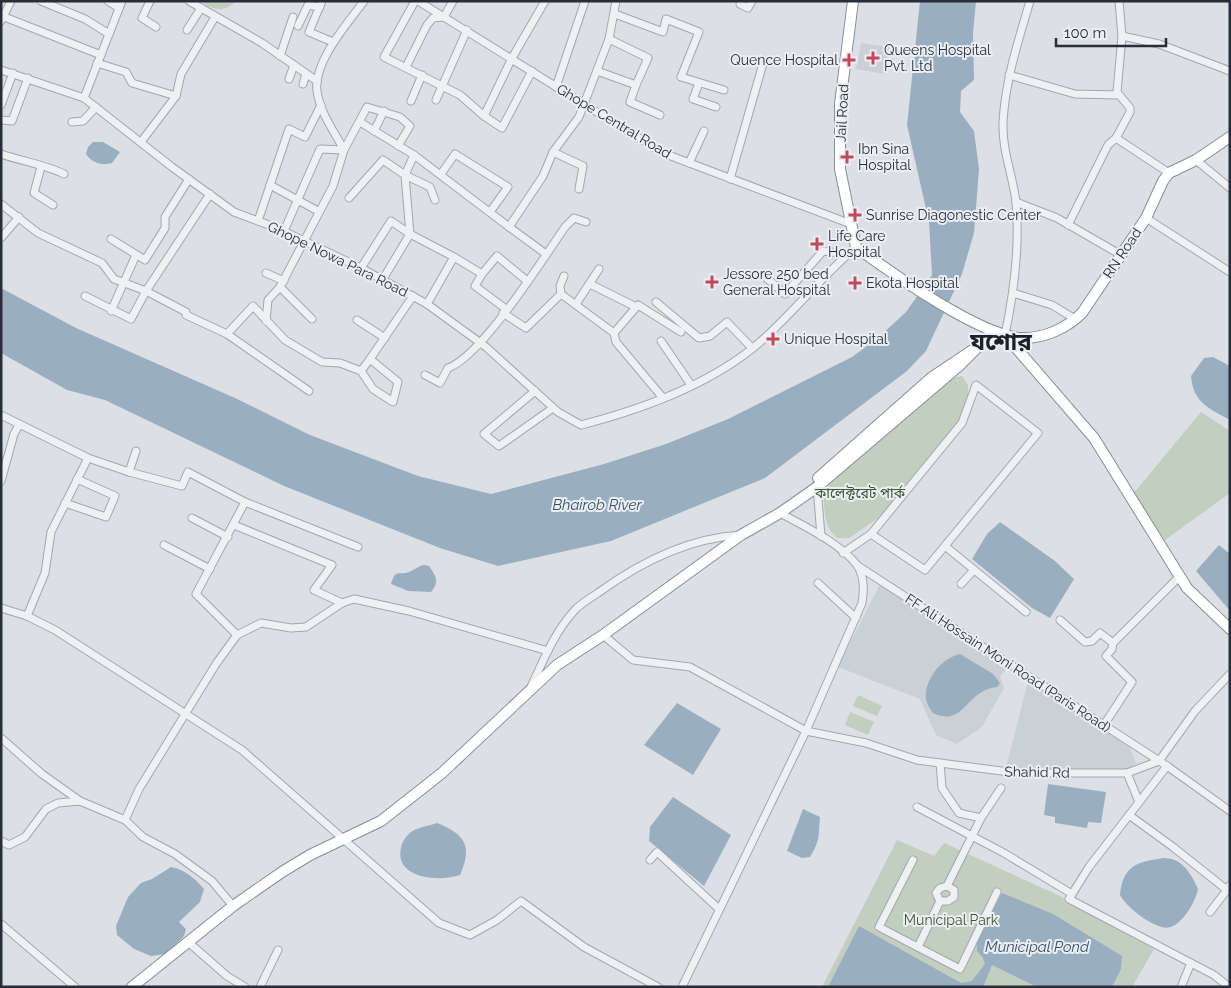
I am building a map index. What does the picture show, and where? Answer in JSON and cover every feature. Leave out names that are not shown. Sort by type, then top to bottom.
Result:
[{"type":"highway","name":"Jail Road","points":[[852,251],[851,224],[840,169],[840,104],[853,1]]},
{"type":"highway","points":[[1169,172],[1196,160],[1230,137]]},
{"type":"highway","name":"RN Road","points":[[1002,334],[1022,338],[1045,334],[1062,329],[1076,319],[1146,218],[1169,172]]},
{"type":"highway","points":[[852,251],[956,312],[1002,334],[1094,438],[1190,592],[1230,629]]},
{"type":"highway","points":[[793,504],[837,460],[931,378],[952,362],[1002,334]]},
{"type":"highway","points":[[132,987],[233,906],[310,855],[345,840],[381,821],[442,774],[557,665],[603,635],[741,535],[780,513],[817,487],[959,366],[978,347]]},
{"type":"street","points":[[1,22],[10,1]]},
{"type":"street","points":[[41,1],[85,19],[108,34]]},
{"type":"street","points":[[84,98],[120,5],[108,1]]},
{"type":"street","points":[[150,1],[142,18],[156,27]]},
{"type":"street","points":[[189,1],[280,56],[317,81]]},
{"type":"street","points":[[344,150],[321,105],[317,92],[317,81],[333,42],[364,1]]},
{"type":"street","points":[[417,1],[384,57],[460,95],[484,116],[502,128],[532,71]]},
{"type":"street","name":"Ghope Central Road","points":[[417,1],[467,30],[584,106],[663,153],[730,180],[851,224]]},
{"type":"street","points":[[406,67],[427,25],[433,18],[444,17],[453,1]]},
{"type":"street","points":[[484,116],[512,58],[545,1]]},
{"type":"street","points":[[556,87],[585,1]]},
{"type":"street","points":[[509,227],[544,176],[553,152],[580,117],[609,39],[616,1]]},
{"type":"street","points":[[740,4],[748,8],[752,1]]},
{"type":"street","points":[[1002,334],[1014,293],[1016,202],[1003,132],[1012,58],[1030,1]]},
{"type":"street","points":[[1118,95],[1122,36],[1119,1]]},
{"type":"street","points":[[280,56],[294,22],[308,5],[321,4],[310,32],[333,42]]},
{"type":"street","points":[[187,30],[201,8]]},
{"type":"street","points":[[615,14],[663,32],[666,19],[699,32],[682,77],[724,90]]},
{"type":"street","points":[[2,16],[100,55]]},
{"type":"street","points":[[141,142],[176,96],[181,74],[215,17]]},
{"type":"street","points":[[294,22],[311,29]]},
{"type":"street","points":[[436,100],[441,85],[467,30]]},
{"type":"street","points":[[1122,36],[1159,44],[1230,71]]},
{"type":"street","points":[[609,39],[648,58],[630,102],[660,115]]},
{"type":"street","points":[[730,180],[764,60]]},
{"type":"street","points":[[97,63],[126,72],[132,83],[176,96]]},
{"type":"street","points":[[288,79],[294,65]]},
{"type":"street","name":"Ghope Nowa Para Road","points":[[1,70],[84,98],[234,212],[284,231],[383,278],[413,296],[481,344],[553,408],[581,424],[640,408],[722,369],[752,348],[852,251]]},
{"type":"street","points":[[597,71],[636,85]]},
{"type":"street","points":[[1,105],[13,73]]},
{"type":"street","points":[[303,84],[306,74]]},
{"type":"street","points":[[1010,74],[1075,94],[1118,95],[1130,108],[1116,138],[1108,145],[1094,175],[1079,199],[1068,225]]},
{"type":"street","points":[[411,101],[422,75]]},
{"type":"street","points":[[1,120],[12,121],[28,78]]},
{"type":"street","points":[[699,83],[693,98],[716,107]]},
{"type":"street","points":[[258,221],[289,129],[305,137],[321,105]]},
{"type":"street","points":[[72,122],[83,121],[96,107]]},
{"type":"street","points":[[266,321],[268,300],[282,284],[318,211],[333,186],[344,150],[367,107],[400,117],[410,126],[398,146]]},
{"type":"street","points":[[374,131],[384,112]]},
{"type":"street","points":[[360,122],[441,174],[546,254]]},
{"type":"street","points":[[688,163],[704,131]]},
{"type":"street","points":[[1116,138],[1169,172]]},
{"type":"street","points":[[284,231],[320,149],[344,150]]},
{"type":"street","points":[[553,152],[583,166],[579,190]]},
{"type":"street","points":[[1,154],[41,167],[49,167],[64,174]]},
{"type":"street","points":[[441,174],[455,154],[508,187],[490,212]]},
{"type":"street","points":[[383,278],[410,234],[405,175],[414,155]]},
{"type":"street","points":[[349,198],[383,160],[405,175],[430,187],[435,200]]},
{"type":"street","points":[[1196,160],[1230,188]]},
{"type":"street","points":[[41,167],[34,193],[53,206]]},
{"type":"street","points":[[111,239],[145,260],[165,228],[165,217],[189,179]]},
{"type":"street","points":[[270,185],[318,211]]},
{"type":"street","points":[[85,296],[111,311],[132,319],[146,291],[210,194]]},
{"type":"street","points":[[1016,202],[1036,208],[1121,255]]},
{"type":"street","points":[[1,204],[38,233],[102,263],[114,279],[146,291],[186,312],[186,315],[227,334],[309,391]]},
{"type":"street","points":[[1,238],[18,217]]},
{"type":"street","points":[[426,375],[440,382],[448,368],[458,364],[481,344],[574,218],[586,222]]},
{"type":"street","points":[[1146,218],[1230,272]]},
{"type":"street","points":[[361,268],[391,222],[482,274]]},
{"type":"street","points":[[763,275],[785,294],[823,251],[852,251]]},
{"type":"street","points":[[111,311],[136,255]]},
{"type":"street","points":[[527,281],[497,256],[475,286],[526,328],[561,294]]},
{"type":"street","points":[[426,304],[454,257]]},
{"type":"street","points":[[576,304],[599,268]]},
{"type":"street","points":[[266,273],[282,284],[312,319]]},
{"type":"street","points":[[564,276],[560,286],[561,294],[614,333],[616,342],[663,398]]},
{"type":"street","points":[[590,284],[636,307],[638,306],[681,332]]},
{"type":"street","points":[[1014,293],[1052,305],[1076,319]]},
{"type":"street","points":[[360,371],[413,296]]},
{"type":"street","points":[[656,302],[699,338],[710,336],[727,322],[752,348]]},
{"type":"street","points":[[227,334],[253,306],[285,340],[322,362],[340,363],[360,371],[373,390],[394,402],[398,382],[370,359]]},
{"type":"street","points":[[614,333],[636,307]]},
{"type":"street","points":[[357,320],[385,338]]},
{"type":"street","points":[[661,341],[691,385]]},
{"type":"street","points":[[843,552],[871,534],[962,423],[976,385],[1038,433],[925,570],[871,534]]},
{"type":"street","points":[[534,391],[484,434],[499,446],[553,408]]},
{"type":"street","points":[[1,415],[88,458],[128,472],[182,486],[188,472],[245,502],[358,547]]},
{"type":"street","points":[[1,481],[14,434],[19,425]]},
{"type":"street","points":[[128,472],[136,451]]},
{"type":"street","points":[[27,616],[43,579],[49,539],[88,458]]},
{"type":"street","points":[[65,503],[106,517],[115,496],[77,480]]},
{"type":"street","points":[[817,487],[821,536]]},
{"type":"street","points":[[237,635],[196,594],[245,502]]},
{"type":"street","name":"FF Ali Hossain Moni Road (Paris Road)","points":[[780,513],[821,536],[858,566],[1167,766],[1230,811]]},
{"type":"street","points":[[192,518],[228,537]]},
{"type":"street","points":[[234,525],[332,565],[314,590],[342,603]]},
{"type":"street","points":[[530,689],[548,651],[574,610],[641,564],[708,539],[741,535]]},
{"type":"street","points":[[164,545],[210,569]]},
{"type":"street","points":[[945,546],[1026,612]]},
{"type":"street","points":[[683,986],[806,731],[856,618],[864,590],[858,566]]},
{"type":"street","points":[[961,584],[974,570]]},
{"type":"street","points":[[1104,725],[1132,682],[1106,656],[1114,643],[1180,576]]},
{"type":"street","points":[[818,583],[856,618]]},
{"type":"street","points":[[124,820],[139,789],[184,713],[216,664],[237,635],[261,623],[291,628],[306,626],[342,603],[354,599],[374,602],[548,651]]},
{"type":"street","points":[[1,608],[27,616],[55,630],[242,750],[439,923],[470,935],[497,920],[522,901],[584,947],[658,987]]},
{"type":"street","points":[[1060,620],[1085,642],[1092,641],[1100,633],[1114,643]]},
{"type":"street","name":"Shahid Rd","points":[[603,635],[633,660],[690,667],[806,731],[866,743],[916,760],[1017,773],[1127,773],[1159,761]]},
{"type":"street","points":[[1159,761],[1195,711],[1230,674]]},
{"type":"street","points":[[1,738],[42,774],[80,801],[124,820],[144,837],[175,854],[212,881],[233,906]]},
{"type":"street","points":[[940,764],[942,788],[959,813],[981,818]]},
{"type":"street","points":[[1167,766],[1089,867],[1069,899],[1214,975],[1230,987]]},
{"type":"street","points":[[1127,773],[1139,802]]},
{"type":"street","points":[[947,886],[981,818],[1001,788]]},
{"type":"street","points":[[1,841],[9,845],[24,838],[46,809],[58,803],[80,801]]},
{"type":"street","points":[[917,807],[972,836],[1072,894]]},
{"type":"street","points":[[1129,816],[1228,887],[1210,912]]},
{"type":"street","points":[[650,860],[657,852],[719,909]]},
{"type":"street","points":[[913,860],[879,927],[960,969],[997,892]]},
{"type":"street","points":[[947,886],[954,890],[954,897],[948,901],[940,901],[936,893],[940,888],[947,886]]},
{"type":"street","points":[[918,947],[940,901]]},
{"type":"street","points":[[1,924],[75,987]]},
{"type":"street","points":[[187,942],[227,976],[245,987]]},
{"type":"street","points":[[260,987],[278,950]]},
{"type":"street","points":[[1181,987],[1191,963]]},
{"type":"shaded area","name":"Queens Hospital Pvt. Ltd","points":[[861,43],[889,47],[885,74],[856,69]]},
{"type":"shaded area","points":[[880,584],[1008,666],[1000,677],[1004,688],[982,727],[957,744],[936,735],[920,699],[838,667]]},
{"type":"shaded area","points":[[1028,681],[1130,748],[1136,763],[1132,768],[1126,770],[1006,768]]},
{"type":"green space","points":[[203,1],[236,1],[228,7],[218,9],[205,5]]},
{"type":"green space","name":"কালেক্টরেট পার্ক","points":[[962,376],[968,385],[968,398],[960,420],[893,504],[880,517],[849,538],[837,538],[830,530],[827,522],[820,487],[951,378]]},
{"type":"green space","points":[[1201,412],[1230,431],[1230,493],[1165,540],[1133,494]]},
{"type":"green space","points":[[858,695],[882,706],[877,716],[853,706]]},
{"type":"green space","points":[[850,712],[874,722],[868,735],[845,725]]},
{"type":"green space","name":"Municipal Park","points":[[897,840],[934,856],[944,843],[1060,896],[1154,949],[1132,987],[822,987]]},
{"type":"water","name":"Bhairob River","points":[[920,1],[976,1],[973,33],[974,80],[961,91],[960,112],[974,131],[979,169],[974,233],[962,274],[926,351],[907,371],[765,478],[611,541],[498,566],[440,548],[284,486],[105,400],[67,390],[1,353],[1,288],[76,328],[235,398],[310,435],[418,476],[491,494],[604,464],[666,444],[728,419],[852,357],[879,337],[906,312],[932,275],[929,222],[907,125]]},
{"type":"water","points":[[93,142],[103,142],[120,152],[112,163],[97,163],[86,154],[88,147]]},
{"type":"water","points":[[1213,357],[1230,366],[1230,420],[1203,403],[1198,398],[1192,385],[1191,376],[1204,358]]},
{"type":"water","points":[[1000,522],[1055,561],[1074,579],[1050,618],[1032,608],[972,559],[987,534]]},
{"type":"water","points":[[1219,545],[1230,554],[1230,611],[1196,571]]},
{"type":"water","points":[[424,565],[429,566],[436,579],[431,592],[408,591],[391,584],[396,574],[409,572]]},
{"type":"water","points":[[960,654],[993,674],[1000,683],[997,687],[978,694],[952,716],[933,713],[926,699],[926,691],[931,677],[947,660]]},
{"type":"water","points":[[677,703],[721,729],[693,775],[644,745]]},
{"type":"water","points":[[1048,784],[1106,792],[1101,823],[1088,822],[1087,828],[1055,823],[1055,817],[1044,815]]},
{"type":"water","points":[[673,797],[731,835],[704,886],[649,841],[650,827]]},
{"type":"water","points":[[803,809],[820,817],[816,846],[810,857],[802,858],[787,851]]},
{"type":"water","points":[[437,823],[447,827],[464,842],[466,856],[460,875],[431,878],[411,872],[404,866],[401,858],[404,839],[414,830]]},
{"type":"water","points":[[1164,858],[1176,861],[1185,867],[1198,889],[1192,905],[1180,921],[1176,925],[1165,928],[1150,922],[1135,912],[1120,895],[1124,877],[1128,871],[1146,861]]},
{"type":"water","points":[[171,867],[189,875],[204,889],[200,902],[179,922],[186,929],[184,936],[166,954],[151,956],[134,949],[117,935],[116,926],[128,897],[141,883],[152,879]]},
{"type":"water","name":"Municipal Pond","points":[[1002,893],[1053,914],[1122,956],[1121,969],[1112,987],[1037,987],[992,965],[983,987],[828,987],[859,926],[961,983],[972,981],[985,964],[977,951],[977,937]]},
{"type":"place","name":"Queens Hospital Pvt. Ltd","points":[[873,58]]},
{"type":"place","name":"Quence Hospital","points":[[849,60]]},
{"type":"place","name":"Ibn Sina Hospital","points":[[847,157]]},
{"type":"place","name":"Sunrise Diagonestic Center","points":[[855,215]]},
{"type":"place","name":"Life Care Hospital","points":[[817,244]]},
{"type":"place","name":"Jessore 250 bed General Hospital","points":[[712,282]]},
{"type":"place","name":"Ekota Hospital","points":[[855,283]]},
{"type":"place","name":"Unique Hospital","points":[[773,339]]},
{"type":"district","name":"যশোর","points":[[1001,342]]}]
